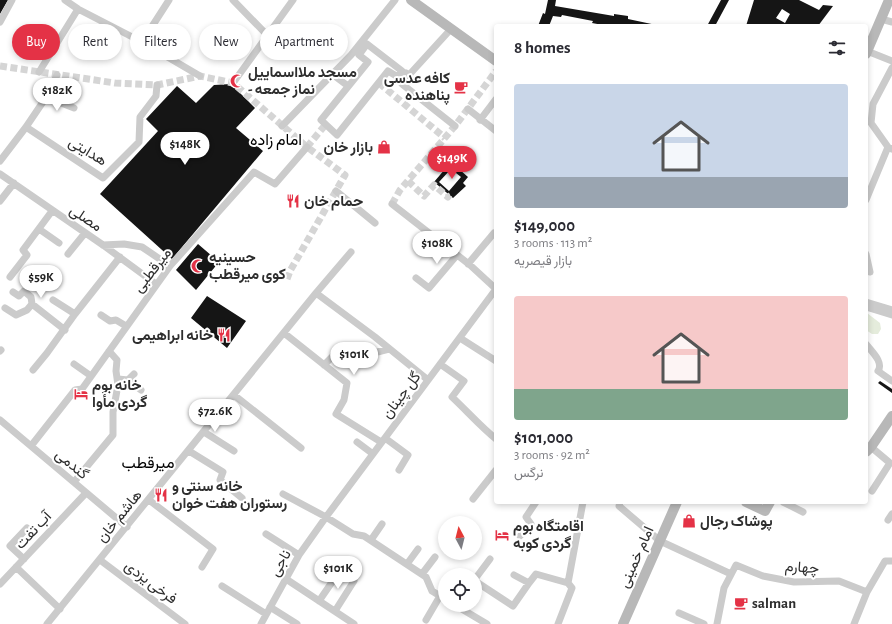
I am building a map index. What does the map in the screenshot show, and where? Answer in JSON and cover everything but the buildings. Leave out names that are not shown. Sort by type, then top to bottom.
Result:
[{"type":"main road","points":[[411,0],[494,60]]},
{"type":"main road","points":[[868,50],[889,0]]},
{"type":"main road","points":[[869,449],[892,416]]},
{"type":"main road","name":"امام خمینی","points":[[623,624],[676,504]]},
{"type":"main road","points":[[750,504],[765,511],[769,504]]},
{"type":"street","points":[[0,22],[12,0]]},
{"type":"street","points":[[65,0],[78,9],[130,36]]},
{"type":"street","points":[[154,24],[169,0]]},
{"type":"street","points":[[233,0],[260,28]]},
{"type":"street","points":[[276,24],[293,0]]},
{"type":"street","points":[[282,126],[363,44],[395,0]]},
{"type":"street","points":[[39,72],[78,9]]},
{"type":"street","points":[[881,19],[892,22]]},
{"type":"street","points":[[451,29],[402,84],[455,126]]},
{"type":"street","points":[[363,44],[367,44],[409,75]]},
{"type":"street","points":[[363,44],[359,55],[368,62],[321,120],[337,135],[388,71],[398,77],[402,70]]},
{"type":"street","points":[[233,83],[260,47]]},
{"type":"street","points":[[868,52],[892,61]]},
{"type":"street","points":[[173,60],[200,76]]},
{"type":"street","points":[[868,196],[890,148],[870,123],[873,104],[892,68]]},
{"type":"street","points":[[332,74],[348,86]]},
{"type":"street","points":[[0,161],[46,97],[57,75]]},
{"type":"street","name":"هدایتی","points":[[26,126],[103,178],[139,142],[140,116],[156,96],[157,85]]},
{"type":"street","points":[[46,97],[74,108]]},
{"type":"street","points":[[480,120],[494,102]]},
{"type":"street","points":[[468,109],[494,130]]},
{"type":"street","name":"میرقطبی","points":[[31,446],[74,390],[82,389],[170,266],[254,172],[275,184],[307,147]]},
{"type":"street","name":"مصلی","points":[[0,174],[103,245],[156,284]]},
{"type":"street","points":[[0,201],[14,183]]},
{"type":"street","points":[[336,191],[375,223]]},
{"type":"street","points":[[392,204],[457,255],[494,287]]},
{"type":"street","points":[[10,276],[27,255],[23,250],[52,211]]},
{"type":"street","points":[[39,229],[58,243]]},
{"type":"street","points":[[68,254],[85,233]]},
{"type":"street","points":[[468,264],[494,233]]},
{"type":"street","points":[[103,245],[124,244],[142,247],[170,266]]},
{"type":"street","name":"هاشم خان","points":[[48,624],[316,293],[352,252]]},
{"type":"street","points":[[416,278],[429,288],[457,255]]},
{"type":"street","points":[[33,370],[120,257]]},
{"type":"street","points":[[868,263],[870,272]]},
{"type":"street","points":[[13,292],[19,296],[24,291],[31,298],[32,304],[64,330]]},
{"type":"street","name":"گل چینان","points":[[326,517],[494,292]]},
{"type":"street","points":[[316,293],[428,380]]},
{"type":"street","points":[[53,300],[75,314]]},
{"type":"street","points":[[868,303],[892,310]]},
{"type":"street","points":[[5,308],[16,315],[27,310],[32,304]]},
{"type":"street","points":[[868,308],[892,315]]},
{"type":"street","points":[[101,315],[110,320],[116,320],[126,326]]},
{"type":"street","points":[[284,333],[347,383],[344,400],[336,414],[408,455],[398,470]]},
{"type":"street","points":[[460,338],[494,361]]},
{"type":"street","points":[[324,365],[343,346],[362,356],[389,349]]},
{"type":"street","points":[[868,347],[880,363],[880,368],[878,371],[892,381]]},
{"type":"street","points":[[74,482],[113,435],[113,412],[118,379],[116,371],[117,360],[109,352]]},
{"type":"street","points":[[74,364],[91,376]]},
{"type":"street","points":[[440,364],[464,381],[452,397],[474,418],[479,425],[494,437]]},
{"type":"street","points":[[128,380],[134,374]]},
{"type":"street","points":[[118,379],[128,380],[141,390]]},
{"type":"street","points":[[234,395],[301,448]]},
{"type":"street","name":"گندمی","points":[[0,420],[127,527]]},
{"type":"street","points":[[204,432],[234,451]]},
{"type":"street","points":[[357,442],[372,454]]},
{"type":"street","points":[[869,449],[890,462],[872,491]]},
{"type":"street","points":[[189,451],[223,472],[220,480],[242,498]]},
{"type":"street","points":[[473,499],[494,473]]},
{"type":"street","name":"آب تفت","points":[[1,583],[86,493]]},
{"type":"street","points":[[283,494],[326,517],[352,534],[364,536],[371,540],[426,577],[432,591],[438,595]]},
{"type":"street","points":[[149,500],[213,549],[202,568]]},
{"type":"street","points":[[520,536],[531,524],[526,517],[535,504]]},
{"type":"street","points":[[568,583],[583,504]]},
{"type":"street","points":[[620,504],[619,506],[660,540],[731,574],[724,588],[717,624]]},
{"type":"street","points":[[787,504],[803,512]]},
{"type":"street","name":"ناجی","points":[[261,624],[299,554],[326,517]]},
{"type":"street","points":[[371,540],[382,524]]},
{"type":"street","points":[[24,559],[10,546],[27,528]]},
{"type":"street","points":[[266,534],[299,554]]},
{"type":"street","points":[[407,564],[418,549]]},
{"type":"street","points":[[422,574],[435,557]]},
{"type":"street","points":[[482,570],[490,559]]},
{"type":"street","name":"فرخی یزدی","points":[[100,560],[185,624]]},
{"type":"street","points":[[854,624],[867,592],[885,561],[892,561]]},
{"type":"street","name":"چهارم","points":[[731,574],[736,565],[763,576],[794,582],[840,582],[867,592]]},
{"type":"street","points":[[16,567],[60,609]]},
{"type":"street","points":[[319,600],[341,569]]},
{"type":"street","points":[[482,585],[513,606],[536,574],[568,583],[572,588],[558,624]]},
{"type":"street","points":[[514,575],[529,583]]},
{"type":"street","points":[[286,579],[354,624]]},
{"type":"street","points":[[335,610],[354,582]]},
{"type":"street","points":[[222,586],[266,614]]},
{"type":"street","points":[[426,620],[438,603]]},
{"type":"street","points":[[270,606],[297,624]]},
{"type":"street","points":[[467,612],[487,624]]},
{"type":"street","points":[[679,613],[704,624]]},
{"type":"green space","points":[[868,314],[880,323],[881,329],[878,334],[872,334],[868,331]]},
{"type":"tunnel","points":[[0,66],[115,83],[157,85],[200,76],[233,83],[307,147],[345,175],[290,271],[287,279]]},
{"type":"tunnel","points":[[392,204],[400,190],[455,126],[494,74]]},
{"type":"tunnel","points":[[379,83],[445,138]]},
{"type":"tunnel","points":[[307,147],[326,124]]},
{"type":"tunnel","points":[[408,181],[424,196],[434,185],[448,197],[449,195]]},
{"type":"place","name":"مسجد ملااسماییل - نماز جمعه","points":[[237,81]]},
{"type":"place","name":"کافه عدسی پناهنده","points":[[461,87]]},
{"type":"place","name":"بازار خان","points":[[384,147]]},
{"type":"place","name":"حمام خان","points":[[293,201]]},
{"type":"place","name":"حسینیه کوی میرقطب","points":[[198,266]]},
{"type":"place","name":"خانه ابراهیمی","points":[[224,335]]},
{"type":"place","name":"خانه بوم گردی مأوا","points":[[81,394]]},
{"type":"place","name":"خانه سنتی و رستوران هفت خوان","points":[[161,495]]},
{"type":"place","name":"پوشاک رجال","points":[[689,521]]},
{"type":"place","name":"اقامتگاه بوم گردی کوبه","points":[[502,535]]},
{"type":"place","name":"salman","points":[[741,603]]},
{"type":"district","name":"امام زاده","points":[[276,139]]},
{"type":"district","name":"میرقطب","points":[[148,462]]}]
